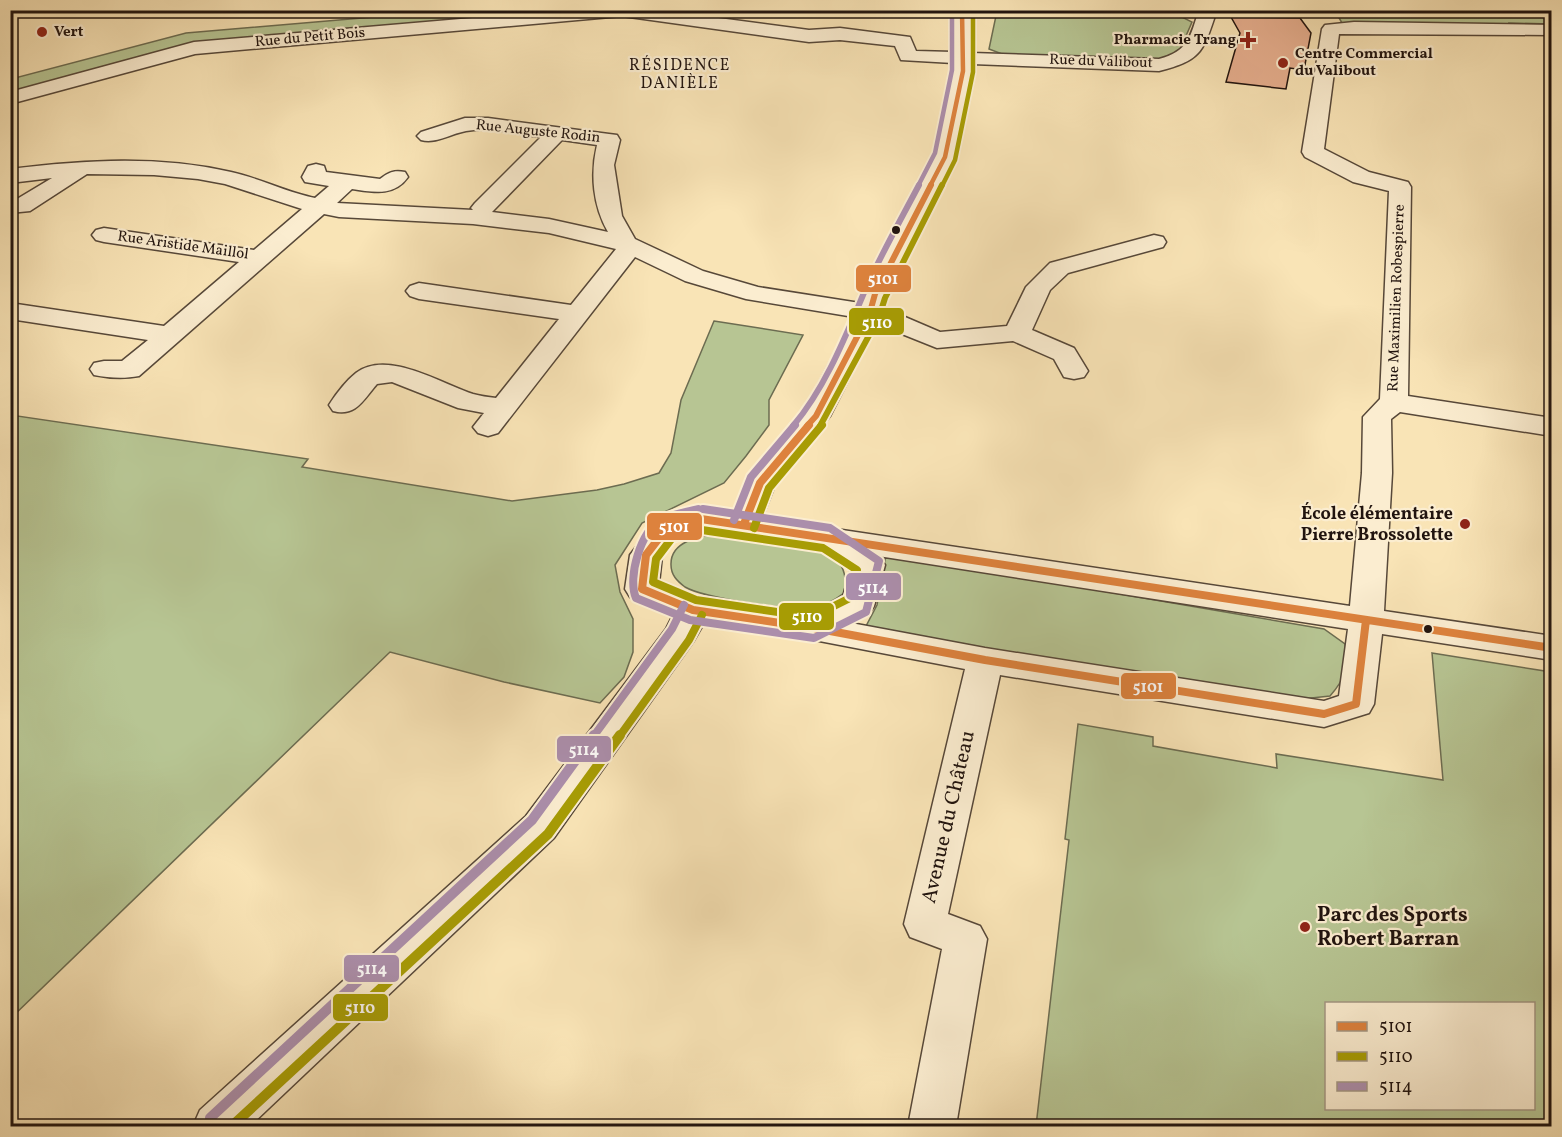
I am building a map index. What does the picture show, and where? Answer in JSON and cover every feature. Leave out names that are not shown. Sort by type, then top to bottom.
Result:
[{"type":"street","name":"Rue du Petit Bois","points":[[10,98],[194,48],[622,11],[808,36],[840,34],[903,41],[908,56],[962,57]]},
{"type":"street","points":[[744,524],[760,483],[816,416],[870,312],[875,294],[945,157],[963,71],[962,14]]},
{"type":"street","name":"Rue du Valibout","points":[[962,57],[1159,65],[1188,56],[1197,46],[1206,17]]},
{"type":"street","name":"Rue Maximilien Robespierre","points":[[984,660],[1324,714],[1356,704],[1366,620],[1377,473],[1377,417],[1394,402],[1400,187],[1361,177],[1313,152],[1324,22],[1354,27],[1551,30]]},
{"type":"street","name":"Rue Auguste Rodin","points":[[428,136],[465,124],[488,124],[609,140],[603,165],[610,216],[628,245]]},
{"type":"street","points":[[483,208],[557,133]]},
{"type":"street","points":[[10,176],[84,166],[198,172],[245,182],[339,210],[473,217],[549,226],[628,245],[694,276],[755,294],[870,312],[937,340],[1017,333],[1064,354],[1074,370]]},
{"type":"street","points":[[10,206],[22,206],[84,166]]},
{"type":"street","points":[[316,171],[313,177],[385,186],[397,177]]},
{"type":"street","points":[[322,206],[347,182]]},
{"type":"street","name":"Rue Aristide Maillol","points":[[104,369],[129,370],[322,206]]},
{"type":"street","points":[[585,233],[610,216]]},
{"type":"street","name":"Rue Aristide Maillol","points":[[104,235],[261,258]]},
{"type":"street","points":[[1017,333],[1039,287],[1059,268],[1154,242]]},
{"type":"street","points":[[343,405],[367,378],[366,369],[396,374],[468,402],[496,418],[578,314],[628,245]]},
{"type":"street","points":[[419,291],[578,314]]},
{"type":"street","points":[[10,311],[170,335]]},
{"type":"street","points":[[10,334],[21,330],[38,315]]},
{"type":"street","points":[[1394,402],[1551,427]]},
{"type":"street","points":[[984,660],[814,628],[693,610],[642,589],[646,555],[666,529],[701,519],[1551,648]]},
{"type":"street","points":[[814,628],[857,606],[869,565],[827,538]]},
{"type":"street","points":[[217,1126],[540,827],[681,634],[693,610]]},
{"type":"street","name":"Avenue du Château","points":[[932,1126],[964,939],[925,924],[984,660]]},
{"type":"green space","points":[[444,11],[593,11],[197,44],[11,94],[11,79],[186,33]]},
{"type":"green space","points":[[997,11],[1170,11],[1192,22],[1179,52],[1156,60],[1002,54],[989,49]]},
{"type":"green space","points":[[1335,11],[1551,11],[1551,24],[1509,23],[1510,26],[1342,23]]},
{"type":"green space","points":[[714,321],[803,335],[769,400],[769,425],[724,483],[642,523],[615,565],[620,592],[633,619],[633,652],[624,677],[600,703],[504,682],[390,652],[11,1018],[11,415],[308,459],[302,467],[512,501],[597,490],[659,473],[671,453],[681,400]]},
{"type":"green space","points":[[719,534],[816,549],[826,553],[836,559],[842,567],[845,578],[844,593],[820,606],[789,608],[729,599],[685,587],[672,572],[672,557],[675,550],[695,538]]},
{"type":"green space","points":[[886,554],[1324,629],[1345,644],[1347,659],[1345,672],[1330,696],[1302,699],[864,630],[877,605]]},
{"type":"green space","name":"Parc des Sports Robert Barran","points":[[1432,653],[1551,672],[1551,1126],[1036,1126],[1069,840],[1065,839],[1078,724],[1153,737],[1153,746],[1277,768],[1276,754],[1443,780]]},
{"type":"building","name":"Centre Commercial du Valibout","points":[[1231,17],[1300,18],[1311,33],[1304,70],[1290,68],[1286,89],[1226,82],[1240,33]]},
{"type":"transit line","name":"5114","points":[[734,520],[751,477],[807,410],[860,308],[866,289],[935,153],[952,70],[952,10]]},
{"type":"transit line","name":"5101","points":[[744,524],[760,483],[816,416],[870,312],[875,294],[945,157],[963,71],[962,10]]},
{"type":"transit line","name":"5110","points":[[754,528],[769,488],[825,421],[879,317],[885,298],[955,160],[973,72],[973,10]]},
{"type":"transit line","name":"5114","points":[[698,509],[660,520],[638,549],[632,589],[636,598],[690,620],[814,638],[866,612],[879,561],[830,528],[703,509]]},
{"type":"transit line","name":"5101","points":[[1366,620],[1356,704],[1324,714],[985,660],[814,628],[693,610],[642,589],[646,555],[666,529],[701,519],[1552,648]]},
{"type":"transit line","name":"5110","points":[[702,530],[823,548],[857,570],[848,599],[812,617],[696,600],[653,582],[656,559],[672,538],[702,530]]},
{"type":"transit line","name":"5114","points":[[210,1118],[532,820],[672,629],[684,605]]},
{"type":"transit line","name":"5110","points":[[232,1126],[548,834],[689,640],[702,615]]},
{"type":"place","name":"Vert","points":[[42,32]]},
{"type":"place","name":"Pharmacie Trang","points":[[1248,40]]},
{"type":"place","name":"Centre Commercial du Valibout","points":[[1283,63]]},
{"type":"place","name":"École élémentaire Pierre Brossolette","points":[[1465,524]]},
{"type":"place","name":"Parc des Sports Robert Barran","points":[[1305,927]]},
{"type":"district","name":"RÉSIDENCE DANIÈLE","points":[[680,75]]}]
